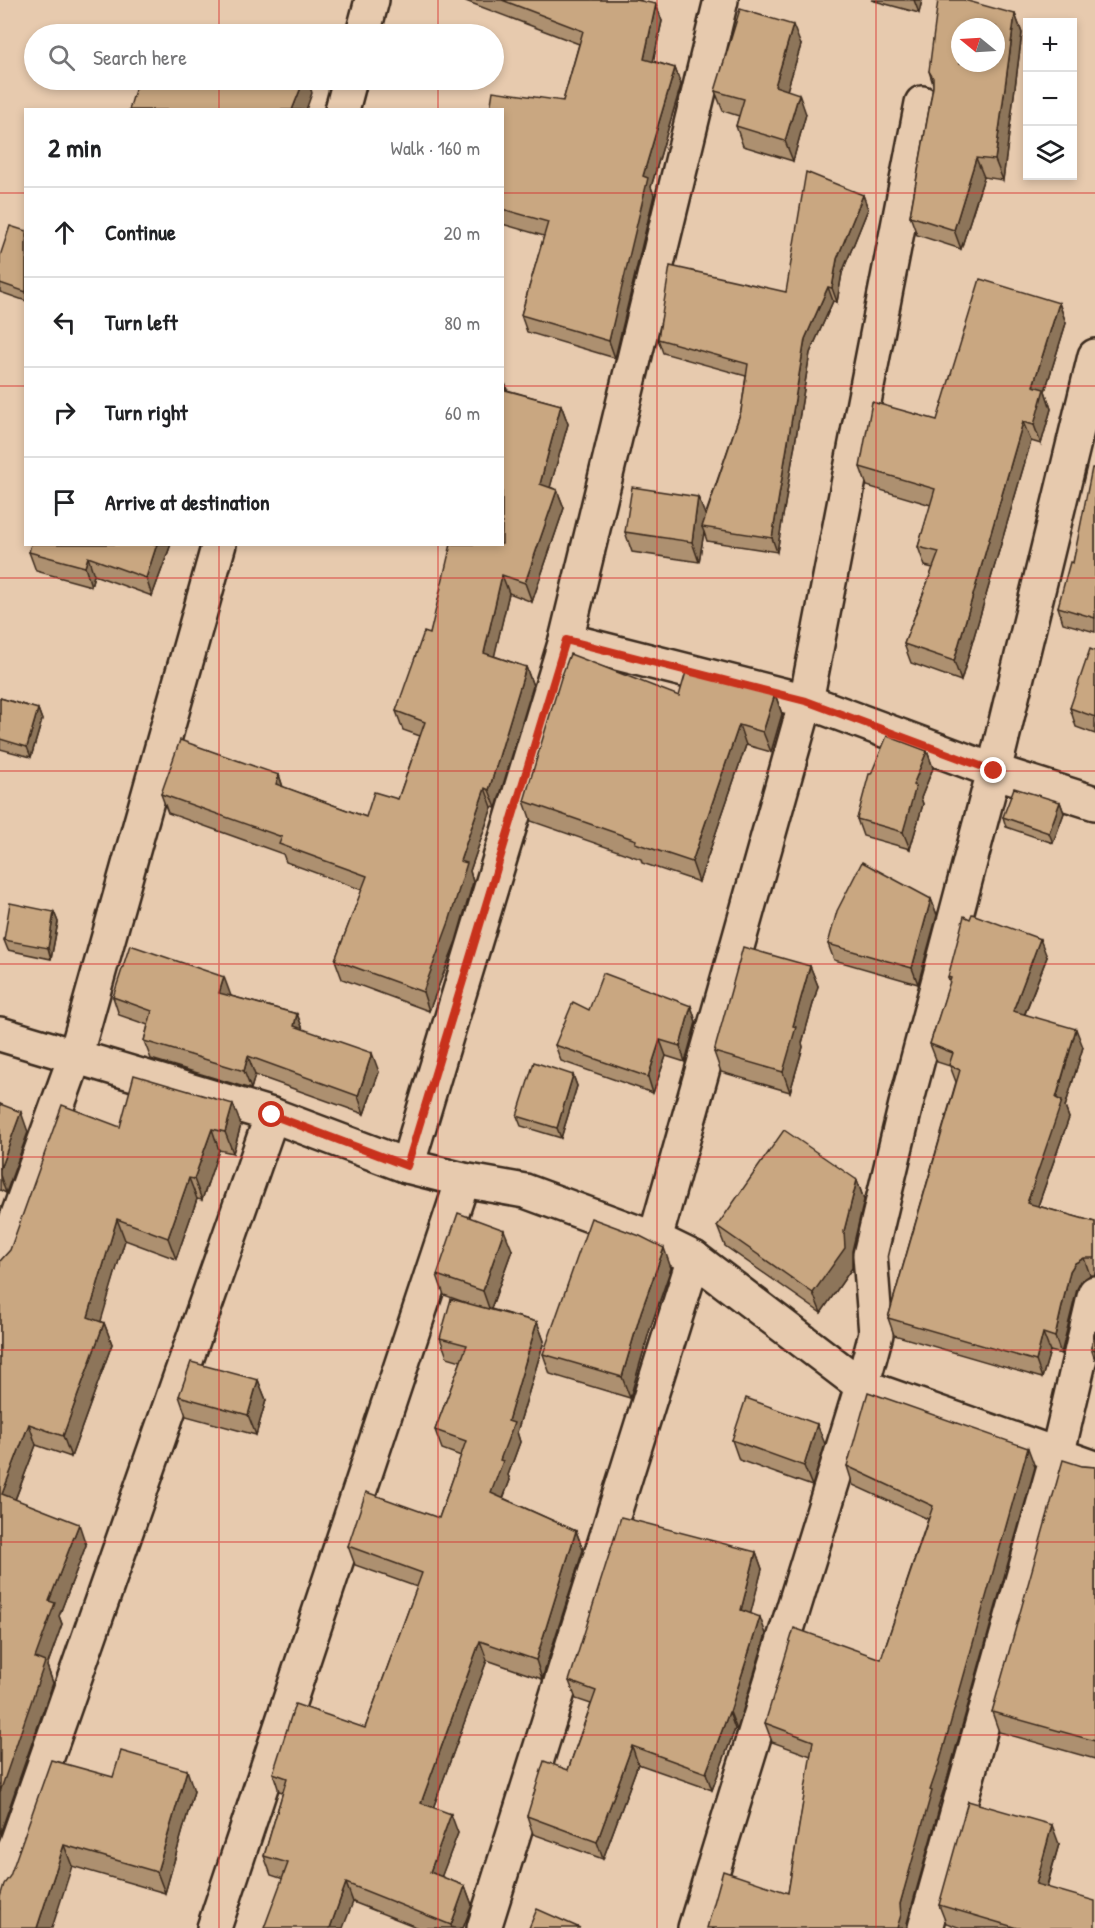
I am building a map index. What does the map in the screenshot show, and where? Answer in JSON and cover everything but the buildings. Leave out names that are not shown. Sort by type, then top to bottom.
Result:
[{"type":"street","points":[[366,24],[372,0]]},
{"type":"street","points":[[407,1166],[566,640],[722,0]]},
{"type":"street","points":[[343,108],[347,90]]},
{"type":"street","points":[[655,1239],[806,701],[922,103]]},
{"type":"street","points":[[695,1928],[876,1335],[870,1255],[906,1104],[994,771],[1095,356]]},
{"type":"street","points":[[0,1265],[75,1057],[218,546]]},
{"type":"street","points":[[566,640],[806,701],[994,771],[1095,803]]},
{"type":"street","points":[[0,1034],[272,1115],[407,1166],[463,1180],[525,1191],[655,1239],[694,1258],[862,1386],[1095,1468]]},
{"type":"street","points":[[0,1891],[272,1115]]},
{"type":"street","points":[[214,1928],[463,1180]]},
{"type":"street","points":[[484,1928],[694,1258]]},
{"type":"street","points":[[925,1928],[1057,1456],[1095,1293]]},
{"type":"route","points":[[272,1115],[407,1166],[566,640],[806,701],[994,771]]}]
